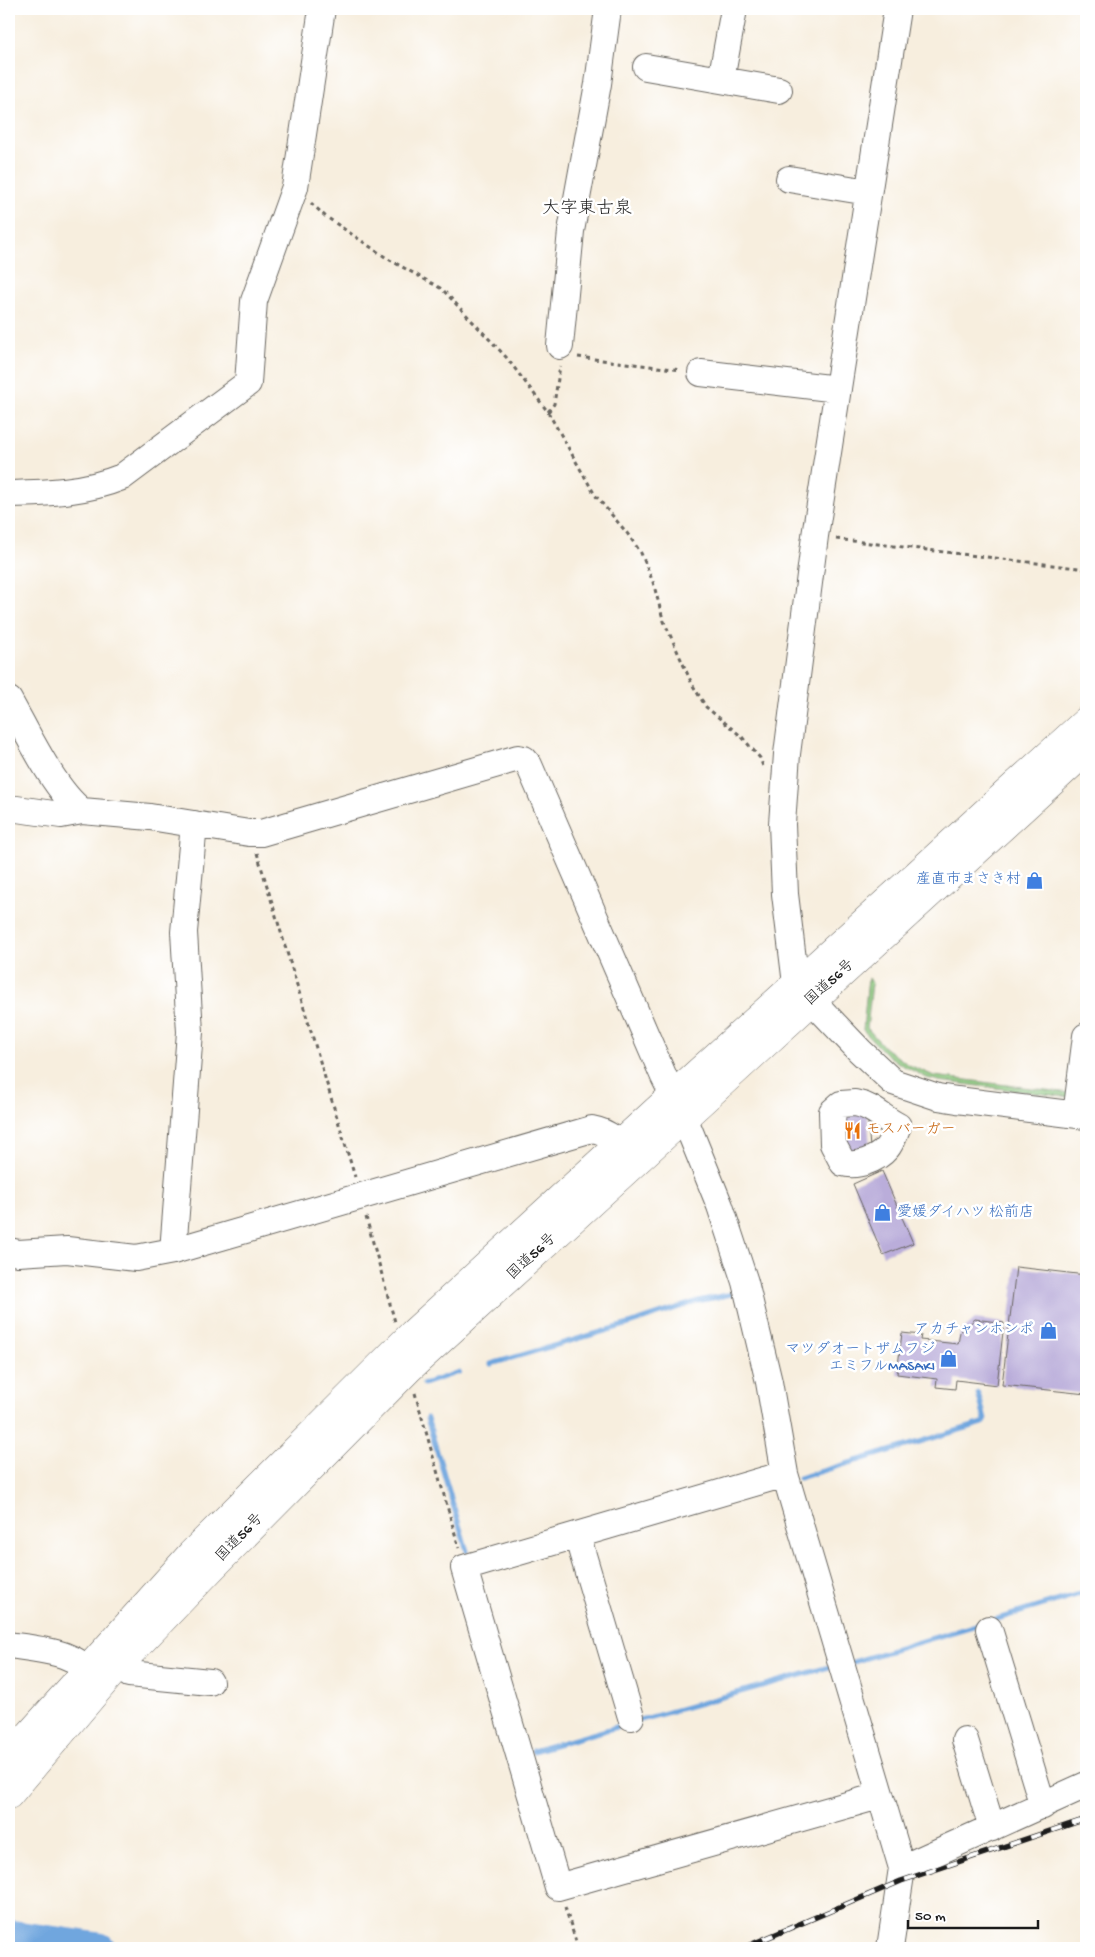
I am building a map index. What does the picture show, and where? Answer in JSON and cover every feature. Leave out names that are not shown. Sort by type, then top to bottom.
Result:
[{"type":"highway","name":"国道56号","points":[[804,992],[1086,721]]},
{"type":"highway","name":"国道56号","points":[[9,1794],[191,1554],[627,1152],[804,992],[1086,751]]},
{"type":"highway","name":"国道56号","points":[[9,1758],[104,1671]]},
{"type":"street","points":[[9,494],[80,490],[102,486],[122,477],[176,439],[248,383],[254,301],[295,187],[322,9]]},
{"type":"street","points":[[561,351],[571,231],[590,131],[608,9]]},
{"type":"street","points":[[722,80],[734,9]]},
{"type":"street","points":[[896,9],[815,536],[786,754],[782,824],[785,894],[804,992],[893,1082],[938,1097],[1081,1116],[1086,1036]]},
{"type":"street","points":[[646,67],[779,90]]},
{"type":"street","points":[[789,179],[868,192]]},
{"type":"street","points":[[701,373],[838,389]]},
{"type":"street","points":[[9,700],[52,773],[73,804],[82,811]]},
{"type":"street","points":[[9,808],[61,815],[82,811],[150,817],[251,833],[323,816],[518,758],[524,759],[529,765],[561,834],[720,1206],[745,1282],[769,1382],[785,1474],[879,1796],[902,1868],[890,1948]]},
{"type":"street","points":[[173,1252],[190,1032],[184,932],[194,824]]},
{"type":"street","points":[[9,1251],[18,1253],[67,1250],[136,1258],[173,1252],[592,1129],[603,1131],[627,1152]]},
{"type":"street","points":[[785,1474],[464,1568],[558,1887],[879,1796]]},
{"type":"street","points":[[577,1535],[631,1717]]},
{"type":"street","points":[[989,1629],[1043,1806]]},
{"type":"street","points":[[9,1645],[56,1652],[73,1657],[104,1671],[210,1682]]},
{"type":"street","points":[[964,1740],[992,1828]]},
{"type":"street","points":[[902,1868],[1086,1785]]},
{"type":"path","points":[[295,187],[325,216],[388,259],[442,289],[506,357],[548,412],[595,495],[641,553],[653,582],[663,619],[692,684],[706,707],[742,737],[760,758],[765,772]]},
{"type":"path","points":[[548,412],[554,404],[561,351],[701,373]]},
{"type":"path","points":[[815,536],[1086,569]]},
{"type":"path","points":[[251,833],[361,1197],[464,1568]]},
{"type":"path","points":[[558,1887],[578,1948]]},
{"type":"green space","points":[[868,978],[872,983],[867,1028],[885,1048],[909,1065],[934,1076],[1070,1093],[1069,1097],[939,1081],[927,1078],[900,1064],[885,1053],[863,1030]]},
{"type":"building","name":"モスバーガー","points":[[867,1110],[870,1148],[846,1155],[842,1112]]},
{"type":"building","name":"愛媛ダイハツ 松前店","points":[[882,1171],[913,1243],[883,1255],[853,1184]]},
{"type":"building","name":"アカチャンホンポ","points":[[1016,1267],[1086,1275],[1086,1394],[1002,1385]]},
{"type":"building","name":"マツダオートザムフジ エミフルMASAKI","points":[[975,1319],[1004,1323],[997,1385],[956,1380],[955,1389],[936,1387],[937,1379],[897,1374],[902,1333],[921,1335],[920,1340],[958,1344],[960,1332]]},
{"type":"waterway","points":[[491,1364],[629,1324],[698,1301],[737,1293],[738,1295]]},
{"type":"waterway","points":[[424,1384],[459,1372]]},
{"type":"waterway","points":[[799,1478],[983,1423],[985,1419],[978,1393]]},
{"type":"waterway","points":[[427,1418],[467,1551]]},
{"type":"waterway","points":[[991,1621],[1086,1592]]},
{"type":"waterway","points":[[853,1662],[983,1623]]},
{"type":"waterway","points":[[637,1721],[829,1667]]},
{"type":"waterway","points":[[533,1751],[627,1724]]},
{"type":"waterway","points":[[9,1935],[100,1948]]},
{"type":"railway","points":[[743,1948],[901,1881],[1086,1819]]},
{"type":"place","name":"産直市まさき村","points":[[1035,880]]},
{"type":"place","name":"モスバーガー","points":[[852,1130]]},
{"type":"place","name":"愛媛ダイハツ 松前店","points":[[883,1213]]},
{"type":"place","name":"アカチャンホンポ","points":[[1048,1330]]},
{"type":"place","name":"マツダオートザムフジ エミフルMASAKI","points":[[949,1359]]},
{"type":"district","name":"大字東古泉","points":[[587,209]]}]
